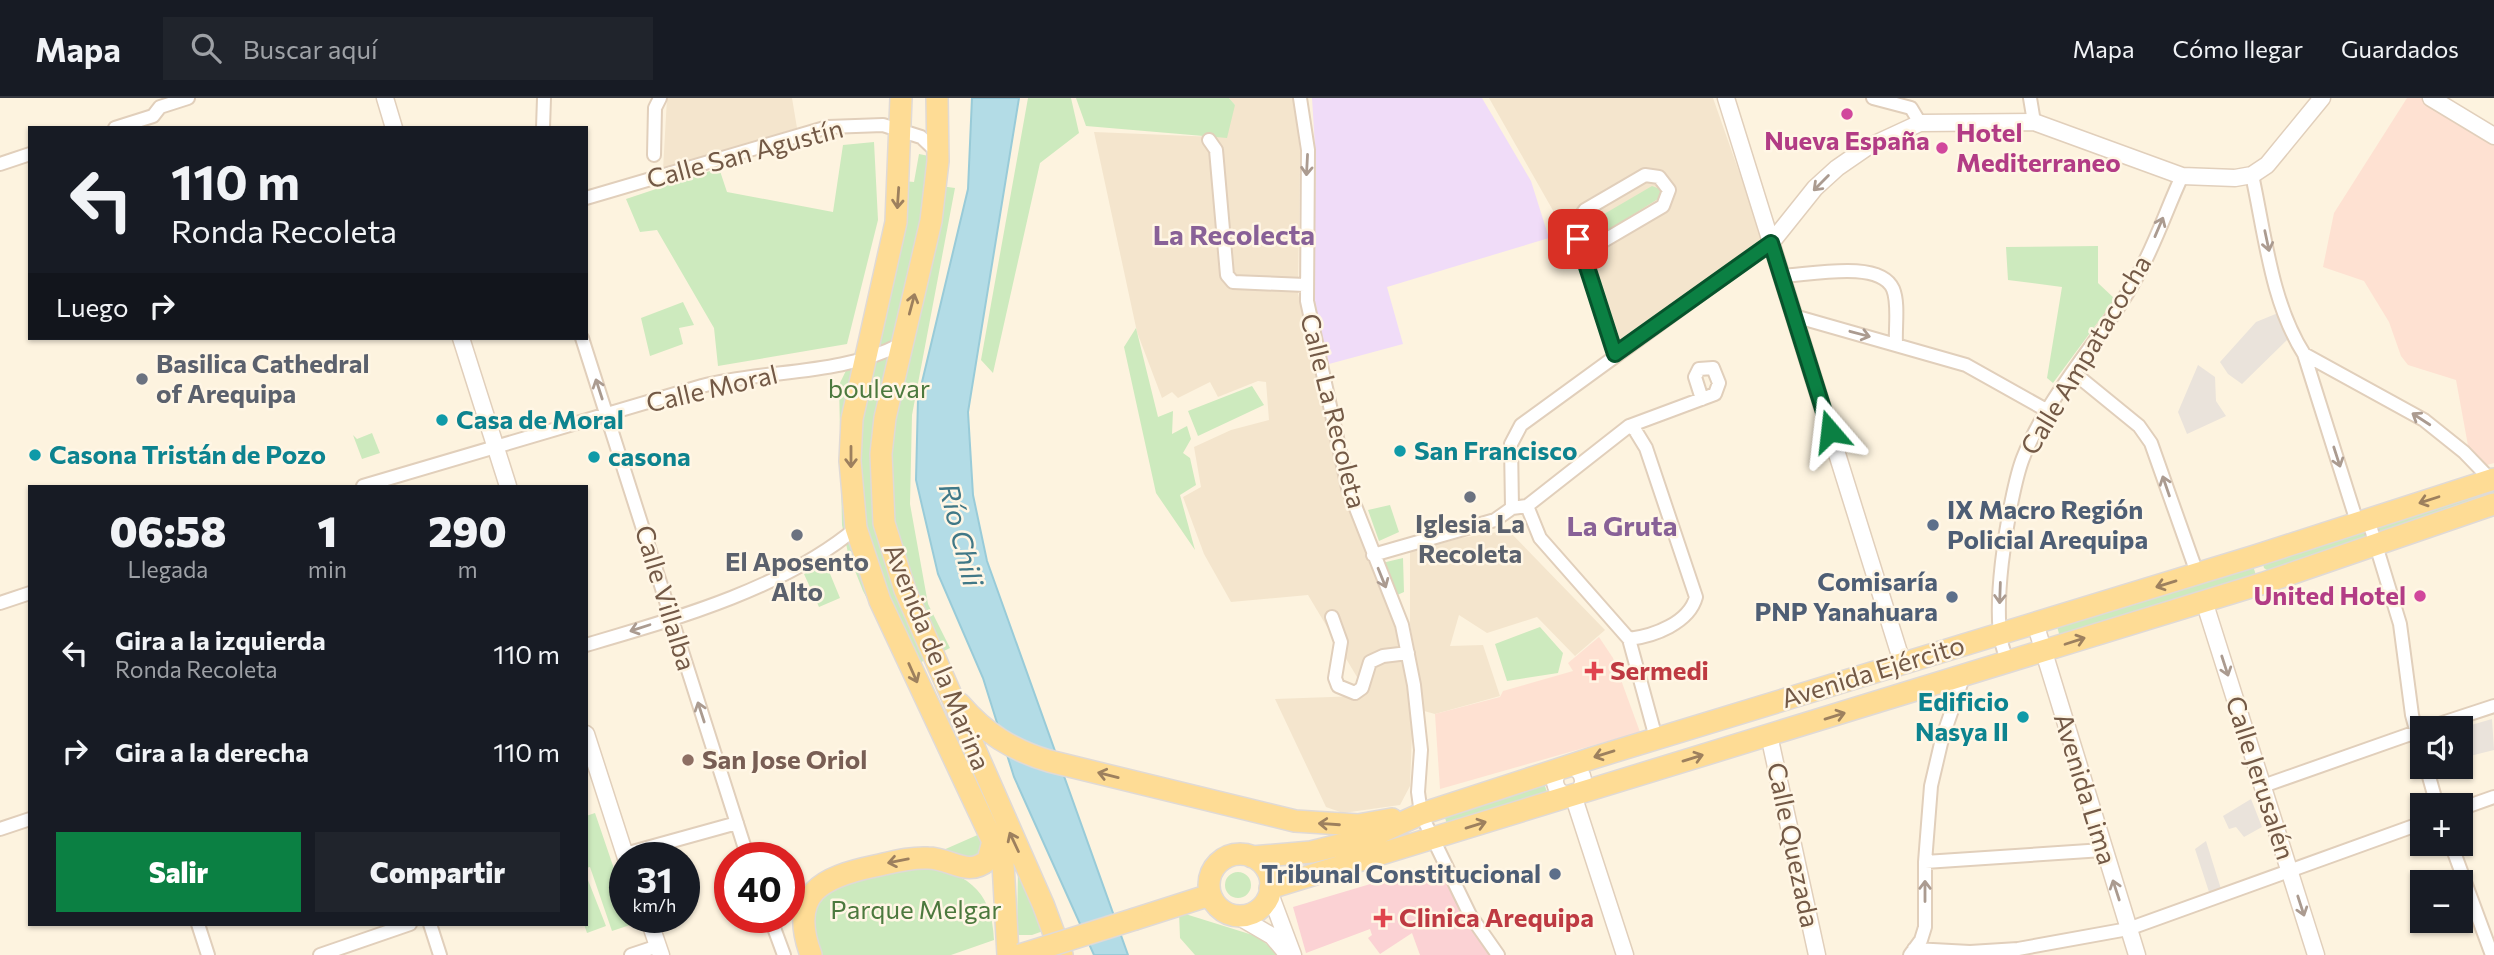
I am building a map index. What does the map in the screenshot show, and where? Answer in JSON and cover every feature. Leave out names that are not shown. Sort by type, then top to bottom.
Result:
[{"type":"main road","points":[[903,98],[921,103],[936,98]]},
{"type":"main road","name":"Avenida de la Marina","points":[[903,98],[896,222],[857,390],[850,461],[856,528],[880,601],[1005,868],[1008,955]]},
{"type":"main road","name":"Avenida de la Marina","points":[[936,98],[939,154],[931,221],[890,394],[881,454],[884,523],[905,590],[1043,904],[1062,955]]},
{"type":"main road","points":[[857,390],[876,382],[890,394]]},
{"type":"main road","name":"Avenida Ejército","points":[[1252,857],[1291,855],[1339,846],[1395,828],[1421,814],[1565,766],[2255,556],[2492,480]]},
{"type":"main road","name":"Avenida Ejército","points":[[1270,890],[2264,583],[2494,504]]},
{"type":"main road","points":[[2255,556],[2264,583]]},
{"type":"main road","points":[[943,676],[956,700],[986,732],[1028,755],[1295,821],[1358,825],[1421,814]]},
{"type":"main road","points":[[1763,706],[1754,716],[1754,723],[1762,734],[1769,735]]},
{"type":"main road","points":[[811,955],[804,935],[805,912],[816,890],[827,880],[845,872],[915,858],[934,858],[965,868],[977,867],[988,860],[993,841]]},
{"type":"main road","points":[[1238,854],[1252,857],[1268,872],[1270,890],[1264,903],[1255,911],[1236,915],[1218,907],[1210,895],[1209,881],[1219,862],[1238,854]]},
{"type":"main road","points":[[1020,955],[1210,895]]},
{"type":"street","points":[[120,126],[153,116],[159,102],[188,98]]},
{"type":"street","points":[[385,98],[393,126]]},
{"type":"street","points":[[543,126],[544,98]]},
{"type":"street","points":[[653,155],[655,108],[660,98]]},
{"type":"street","name":"Calle La Recoleta","points":[[1300,98],[1308,150],[1305,285],[1348,488],[1402,625],[1421,750],[1418,792],[1421,814],[1470,915],[1498,955]]},
{"type":"street","points":[[1726,98],[1902,662]]},
{"type":"street","points":[[1873,98],[1911,108],[1920,123]]},
{"type":"street","points":[[2029,98],[2034,122]]},
{"type":"street","points":[[1512,508],[1513,434],[1521,425],[1771,243],[1815,188],[1837,168],[1866,148],[1920,123],[2034,122],[2182,176],[2235,178],[2252,175],[2267,165],[2322,98]]},
{"type":"street","points":[[2431,98],[2494,136]]},
{"type":"street","name":"Calle San Agustín","points":[[588,197],[819,129],[872,124],[901,130],[921,137],[939,154]]},
{"type":"street","points":[[1209,140],[1216,150],[1227,275],[1233,282],[1305,285]]},
{"type":"street","points":[[0,164],[28,155]]},
{"type":"street","points":[[1583,253],[1663,206],[1669,190],[1659,177],[1645,175],[1585,210],[1574,225],[1615,354]]},
{"type":"street","points":[[2252,175],[2282,311],[2304,354],[2363,521],[2378,544],[2400,624],[2419,716]]},
{"type":"street","name":"Calle Ampatacocha","points":[[2010,661],[2001,648],[1999,633],[2000,571],[2023,459],[2048,411],[2141,269],[2182,176]]},
{"type":"street","points":[[1782,276],[1864,271],[1883,276],[1894,290],[1896,343]]},
{"type":"street","points":[[1794,316],[1966,365],[2048,411]]},
{"type":"street","points":[[462,340],[508,485]]},
{"type":"street","name":"Calle Villalba","points":[[583,340],[743,842]]},
{"type":"street","name":"Calle Moral","points":[[366,485],[721,381],[864,359],[901,344]]},
{"type":"street","points":[[2304,354],[2424,420],[2464,452],[2492,480]]},
{"type":"street","points":[[2074,373],[2139,426],[2151,443],[2197,573]]},
{"type":"street","points":[[1373,555],[1495,520],[1512,508],[1527,506],[1629,426],[1702,399]]},
{"type":"street","points":[[1629,426],[1635,430],[1646,448],[1696,597],[1685,615],[1667,628],[1645,637],[1629,639]]},
{"type":"street","points":[[1527,506],[1539,538],[1629,639],[1656,738]]},
{"type":"street","points":[[588,644],[733,595],[822,555],[856,528]]},
{"type":"street","points":[[0,603],[28,594]]},
{"type":"street","name":"Calle Jerusalén","points":[[2204,601],[2316,955]]},
{"type":"street","points":[[1332,617],[1340,642],[1335,678],[1344,691],[1355,693],[1362,688],[1370,662],[1383,656],[1408,653]]},
{"type":"street","name":"Avenida Lima","points":[[2035,623],[2137,955]]},
{"type":"street","points":[[1964,675],[1942,739],[1931,786],[1925,862],[1924,927],[1912,952],[2018,952],[2128,929],[2410,827]]},
{"type":"street","points":[[2464,716],[2494,706]]},
{"type":"street","points":[[2263,786],[2410,734]]},
{"type":"street","name":"Calle Quezada","points":[[1769,735],[1817,955]]},
{"type":"street","points":[[588,740],[621,842]]},
{"type":"street","points":[[1565,766],[1573,767],[1583,777],[1579,791],[1573,795],[1625,955]]},
{"type":"street","points":[[2473,805],[2494,797]]},
{"type":"street","points":[[0,829],[28,820]]},
{"type":"street","points":[[675,842],[737,824]]},
{"type":"street","points":[[1925,862],[2103,850]]},
{"type":"street","points":[[2455,856],[2492,955]]},
{"type":"street","points":[[1270,890],[1290,955]]},
{"type":"street","points":[[1236,915],[1272,936],[1290,955]]},
{"type":"street","points":[[199,926],[208,955]]},
{"type":"street","points":[[320,955],[404,926]]},
{"type":"street","points":[[431,926],[440,955]]},
{"type":"street","points":[[631,955],[659,950],[653,933]]},
{"type":"street","points":[[776,933],[784,955]]},
{"type":"shaded area","points":[[667,98],[792,98],[797,128],[663,170]]},
{"type":"shaded area","points":[[1229,98],[1294,98],[1300,151],[1298,293],[1328,434],[1348,505],[1398,629],[1406,670],[1412,733],[1410,786],[1400,805],[1343,813],[1326,807],[1275,699],[1359,696],[1360,682],[1308,595],[1231,602],[1204,554],[1183,497],[1201,487],[1194,447],[1231,430],[1269,420],[1266,382],[1258,381],[1218,397],[1210,382],[1178,398],[1172,392],[1162,398],[1137,332],[1094,132],[1216,137],[1235,105]]},
{"type":"shaded area","points":[[1312,98],[1482,98],[1531,181],[1549,238],[1387,287],[1403,344],[1329,364],[1313,298],[1316,163]]},
{"type":"shaded area","points":[[1489,98],[1713,98],[1763,240],[1619,340],[1559,221]]},
{"type":"shaded area","points":[[2407,98],[2421,98],[2494,141],[2494,463],[2487,465],[2469,451],[2456,380],[2408,365],[2401,356],[2389,322],[2364,281],[2323,267],[2334,213]]},
{"type":"shaded area","points":[[2278,313],[2288,339],[2242,384],[2228,374],[2220,362],[2256,322]]},
{"type":"shaded area","points":[[2198,365],[2215,377],[2216,401],[2226,416],[2187,434],[2178,412]]},
{"type":"shaded area","points":[[1504,531],[1511,533],[1605,630],[1575,656],[1537,617],[1487,633],[1459,615],[1450,646],[1483,645],[1500,696],[1435,714],[1424,711],[1410,624],[1410,552],[1461,538]]},
{"type":"shaded area","points":[[1599,637],[1613,658],[1640,732],[1440,789],[1435,714],[1500,697],[1503,691],[1573,671],[1568,663]]},
{"type":"shaded area","points":[[2492,719],[2494,750],[2473,755],[2473,725]]},
{"type":"shaded area","points":[[2251,799],[2262,827],[2244,837],[2236,827],[2229,829],[2223,816]]},
{"type":"shaded area","points":[[2206,841],[2221,889],[2209,892],[2195,849]]},
{"type":"shaded area","name":"Clinica Arequipa","points":[[1441,863],[1489,955],[1420,955],[1412,933],[1380,954],[1368,938],[1372,935],[1370,929],[1306,953],[1293,907]]},
{"type":"green space","points":[[1028,98],[1071,98],[1079,133],[1040,163],[993,373],[981,360]]},
{"type":"green space","points":[[1076,98],[1229,98],[1235,105],[1227,138],[1086,126]]},
{"type":"green space","points":[[874,142],[878,220],[847,344],[718,366],[714,328],[657,230],[640,232],[626,199],[719,168],[727,192],[833,212],[843,145]]},
{"type":"green space","name":"boulevar","points":[[919,154],[929,156],[926,184],[955,188],[912,415],[910,504],[928,604],[950,648],[905,670],[863,591],[848,553],[842,525],[839,385],[856,350],[880,272],[892,180],[914,182]]},
{"type":"green space","points":[[1652,186],[1660,189],[1661,197],[1591,241],[1585,236],[1587,224]]},
{"type":"green space","points":[[2098,246],[2098,283],[2115,299],[2053,383],[2047,378],[2062,287],[2008,280],[2006,247]]},
{"type":"green space","points":[[683,302],[694,325],[679,328],[683,344],[650,356],[641,318]]},
{"type":"green space","points":[[1136,328],[1158,417],[1173,411],[1172,434],[1187,426],[1191,439],[1183,453],[1190,458],[1196,485],[1180,495],[1195,550],[1156,493],[1124,347]]},
{"type":"green space","points":[[1252,386],[1264,405],[1198,436],[1188,411]]},
{"type":"green space","points":[[372,433],[380,453],[362,459],[353,435],[357,439]]},
{"type":"green space","points":[[2494,487],[2494,499],[2384,535],[2376,532],[2377,522]]},
{"type":"green space","points":[[1390,505],[1399,532],[1379,541],[1368,510]]},
{"type":"green space","points":[[2367,525],[2371,539],[2270,572],[2264,568],[2263,564]]},
{"type":"green space","points":[[1403,558],[1404,592],[1395,596],[1382,563]]},
{"type":"green space","points":[[826,564],[840,598],[819,607],[804,574]]},
{"type":"green space","points":[[2253,566],[2256,575],[2060,637],[2056,623]]},
{"type":"green space","points":[[1540,627],[1563,653],[1558,673],[1507,681],[1495,644]]},
{"type":"green space","points":[[1544,783],[1547,792],[1447,824],[1444,815]]},
{"type":"green space","points":[[595,813],[609,854],[609,922],[590,867],[588,815]]},
{"type":"green space","points":[[982,833],[988,845],[980,863],[941,851]]},
{"type":"green space","name":"Parque Melgar","points":[[916,864],[948,872],[972,885],[988,907],[994,940],[951,955],[819,955],[812,928],[814,912],[822,899],[850,881]]},
{"type":"green space","points":[[1018,868],[1046,930],[1032,935],[1017,935]]},
{"type":"green space","points":[[1238,872],[1247,876],[1251,885],[1247,894],[1238,898],[1229,894],[1225,885],[1229,876]]},
{"type":"green space","points":[[588,880],[606,926],[587,933],[585,926],[588,926]]},
{"type":"green space","points":[[1179,912],[1259,937],[1278,955],[1195,955],[1180,938]]},
{"type":"water","name":"Río Chili","points":[[972,98],[1019,98],[968,412],[973,495],[987,561],[1128,955],[1094,955],[1014,777],[983,678],[938,574],[916,480],[918,399],[968,189]]},
{"type":"place","name":"Nueva España","points":[[1847,114]]},
{"type":"place","name":"Hotel Mediterraneo","points":[[1942,148]]},
{"type":"place","name":"Basilica Cathedral of Arequipa","points":[[142,379]]},
{"type":"place","name":"Casa de Moral","points":[[442,420]]},
{"type":"place","name":"San Francisco","points":[[1400,451]]},
{"type":"place","name":"Casona Tristán de Pozo","points":[[35,455]]},
{"type":"place","name":"casona","points":[[594,457]]},
{"type":"place","name":"Iglesia La Recoleta","points":[[1470,497]]},
{"type":"place","name":"IX Macro Región Policial Arequipa","points":[[1933,525]]},
{"type":"place","name":"El Aposento Alto","points":[[797,535]]},
{"type":"place","name":"United Hotel","points":[[2420,596]]},
{"type":"place","name":"Comisaría PNP Yanahuara","points":[[1952,597]]},
{"type":"place","name":"Sermedi","points":[[1594,671]]},
{"type":"place","name":"Edificio Nasya II","points":[[2023,717]]},
{"type":"place","name":"San Jose Oriol","points":[[688,760]]},
{"type":"place","name":"Tribunal Constitucional","points":[[1555,874]]},
{"type":"place","name":"Clinica Arequipa","points":[[1383,918]]},
{"type":"district","name":"La Recolecta","points":[[1234,235]]},
{"type":"district","name":"La Gruta","points":[[1622,526]]},
{"type":"route","points":[[1578,239],[1615,354],[1771,243],[1830,431]]}]
